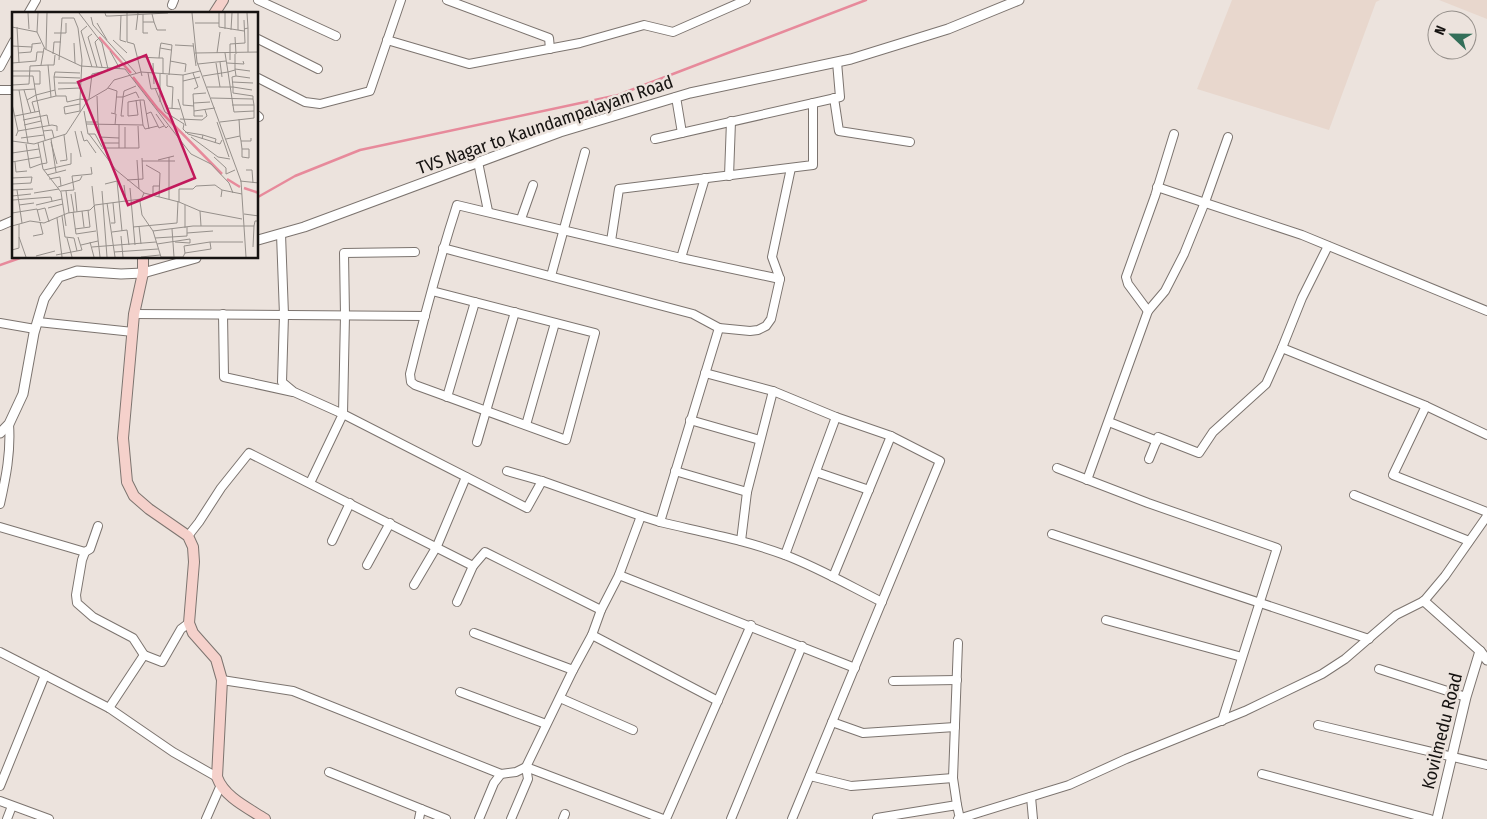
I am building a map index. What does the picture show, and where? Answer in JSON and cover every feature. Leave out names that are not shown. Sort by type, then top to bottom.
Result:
[{"type":"main road","points":[[215,12],[223,0]]},
{"type":"main road","points":[[143,259],[143,272],[134,314],[123,438],[127,482],[134,496],[149,509],[188,536],[193,547],[194,562],[189,623],[194,633],[216,659],[222,680],[219,782],[234,798],[265,819]]},
{"type":"street","points":[[29,12],[36,0]]},
{"type":"street","points":[[258,0],[336,36]]},
{"type":"street","points":[[259,79],[305,102],[320,104],[370,91],[401,0]]},
{"type":"street","points":[[447,0],[549,38],[550,49]]},
{"type":"street","points":[[387,40],[469,64],[580,43],[644,25],[673,32],[746,0]]},
{"type":"street","name":"TVS Nagar to Kaundampalayam Road","points":[[259,240],[304,227],[560,132],[676,97],[851,59],[948,29],[1019,0]]},
{"type":"street","points":[[259,40],[318,69]]},
{"type":"street","points":[[0,67],[12,45]]},
{"type":"street","points":[[655,139],[840,97],[837,62]]},
{"type":"street","points":[[676,97],[682,133]]},
{"type":"street","points":[[834,98],[839,131],[910,142]]},
{"type":"street","points":[[611,241],[619,189],[813,165],[813,103]]},
{"type":"street","points":[[729,176],[731,122]]},
{"type":"street","points":[[1148,311],[1128,284],[1126,277],[1158,187],[1174,134]]},
{"type":"street","points":[[1087,480],[1148,311],[1165,291],[1184,254],[1228,137]]},
{"type":"street","points":[[551,276],[585,152]]},
{"type":"street","points":[[478,162],[488,211]]},
{"type":"street","points":[[443,248],[693,314],[720,328],[750,332],[766,326],[771,319],[780,279],[772,257],[791,168]]},
{"type":"street","points":[[681,258],[705,178]]},
{"type":"street","points":[[521,219],[532,185]]},
{"type":"street","points":[[1158,187],[1302,235],[1487,311]]},
{"type":"street","points":[[432,291],[596,333],[566,440],[415,386],[411,382],[410,374],[425,316],[443,248],[457,205],[681,258],[780,279]]},
{"type":"street","points":[[0,226],[12,221]]},
{"type":"street","points":[[281,234],[284,315],[282,382],[294,392]]},
{"type":"street","points":[[1149,459],[1158,437],[1199,452],[1212,432],[1223,425],[1266,384],[1302,298],[1328,246]]},
{"type":"street","points":[[310,483],[343,414],[344,253],[415,252]]},
{"type":"street","points":[[0,433],[9,424],[23,394],[36,326],[44,299],[59,278],[77,271],[121,274],[143,272],[192,259]]},
{"type":"street","points":[[448,397],[475,302]]},
{"type":"street","points":[[477,442],[515,312]]},
{"type":"street","points":[[134,314],[425,316]]},
{"type":"street","points":[[223,314],[224,377],[294,392],[343,414],[528,508],[542,481]]},
{"type":"street","points":[[0,323],[133,332]]},
{"type":"street","points":[[526,425],[555,323]]},
{"type":"street","points":[[660,522],[720,328]]},
{"type":"street","points":[[1282,348],[1426,406],[1487,435]]},
{"type":"street","points":[[705,373],[773,391],[836,417],[891,436],[940,461],[792,819]]},
{"type":"street","points":[[741,541],[747,492],[773,391]]},
{"type":"street","points":[[958,643],[952,778],[959,819],[1069,785],[1126,759],[1222,721],[1322,674],[1346,659],[1396,615],[1424,601],[1445,576],[1487,514],[1393,475],[1426,406]]},
{"type":"street","points":[[785,555],[836,417]]},
{"type":"street","points":[[690,420],[760,440]]},
{"type":"street","points":[[1109,422],[1157,441]]},
{"type":"street","points":[[0,504],[7,471],[10,440],[9,424]]},
{"type":"street","points":[[833,577],[891,436]]},
{"type":"street","points":[[188,536],[221,488],[249,453],[474,566]]},
{"type":"street","points":[[1057,468],[1148,503],[1277,548],[1222,721]]},
{"type":"street","points":[[507,471],[542,481],[660,522],[741,541],[785,555],[882,602]]},
{"type":"street","points":[[675,471],[747,492]]},
{"type":"street","points":[[816,472],[869,490]]},
{"type":"street","points":[[414,585],[437,546],[466,477]]},
{"type":"street","points":[[1354,494],[1469,541]]},
{"type":"street","points":[[332,541],[350,503]]},
{"type":"street","points":[[511,819],[528,779],[526,767],[592,635],[601,610],[619,575],[642,516]]},
{"type":"street","points":[[366,565],[390,523]]},
{"type":"street","points":[[98,526],[90,549],[85,552],[82,560],[76,595],[77,603],[93,617],[133,638],[144,655],[162,662],[181,629],[189,623]]},
{"type":"street","points":[[0,527],[85,552]]},
{"type":"street","points":[[1052,534],[1369,639]]},
{"type":"street","points":[[457,602],[474,566],[485,552],[601,610]]},
{"type":"street","points":[[619,575],[751,625],[855,668]]},
{"type":"street","points":[[1424,601],[1480,651],[1487,660]]},
{"type":"street","points":[[1106,620],[1242,657]]},
{"type":"street","points":[[222,680],[293,691],[501,774],[516,772],[526,767],[665,819],[751,625]]},
{"type":"street","points":[[474,633],[573,670]]},
{"type":"street","points":[[592,635],[718,701]]},
{"type":"street","points":[[731,819],[802,646]]},
{"type":"street","name":"Kovilmedu Road","points":[[1437,819],[1466,697],[1480,651]]},
{"type":"street","points":[[0,652],[109,708],[219,782],[206,819]]},
{"type":"street","points":[[109,708],[144,655]]},
{"type":"street","points":[[1379,669],[1466,697]]},
{"type":"street","points":[[0,786],[45,675]]},
{"type":"street","points":[[893,681],[957,680]]},
{"type":"street","points":[[460,692],[546,724]]},
{"type":"street","points":[[560,698],[633,730]]},
{"type":"street","points":[[832,722],[863,733],[955,728]]},
{"type":"street","points":[[1318,726],[1487,765]]},
{"type":"street","points":[[329,772],[446,819]]},
{"type":"street","points":[[479,819],[494,784],[501,774]]},
{"type":"street","points":[[1262,774],[1430,819]]},
{"type":"street","points":[[810,776],[851,786],[952,778]]},
{"type":"street","points":[[1031,797],[1033,819]]},
{"type":"street","points":[[0,801],[49,819]]},
{"type":"street","points":[[7,819],[12,806]]},
{"type":"street","points":[[877,818],[957,806]]},
{"type":"street","points":[[419,819],[421,809]]},
{"type":"shaded area","points":[[1232,0],[1380,0],[1376,2],[1329,130],[1197,89]]},
{"type":"shaded area","points":[[1439,0],[1487,0],[1487,19],[1477,15],[1477,10],[1464,10]]},
{"type":"waterway","points":[[259,196],[295,176],[360,150],[618,95],[866,0]]},
{"type":"waterway","points":[[0,265],[17,259]]}]
